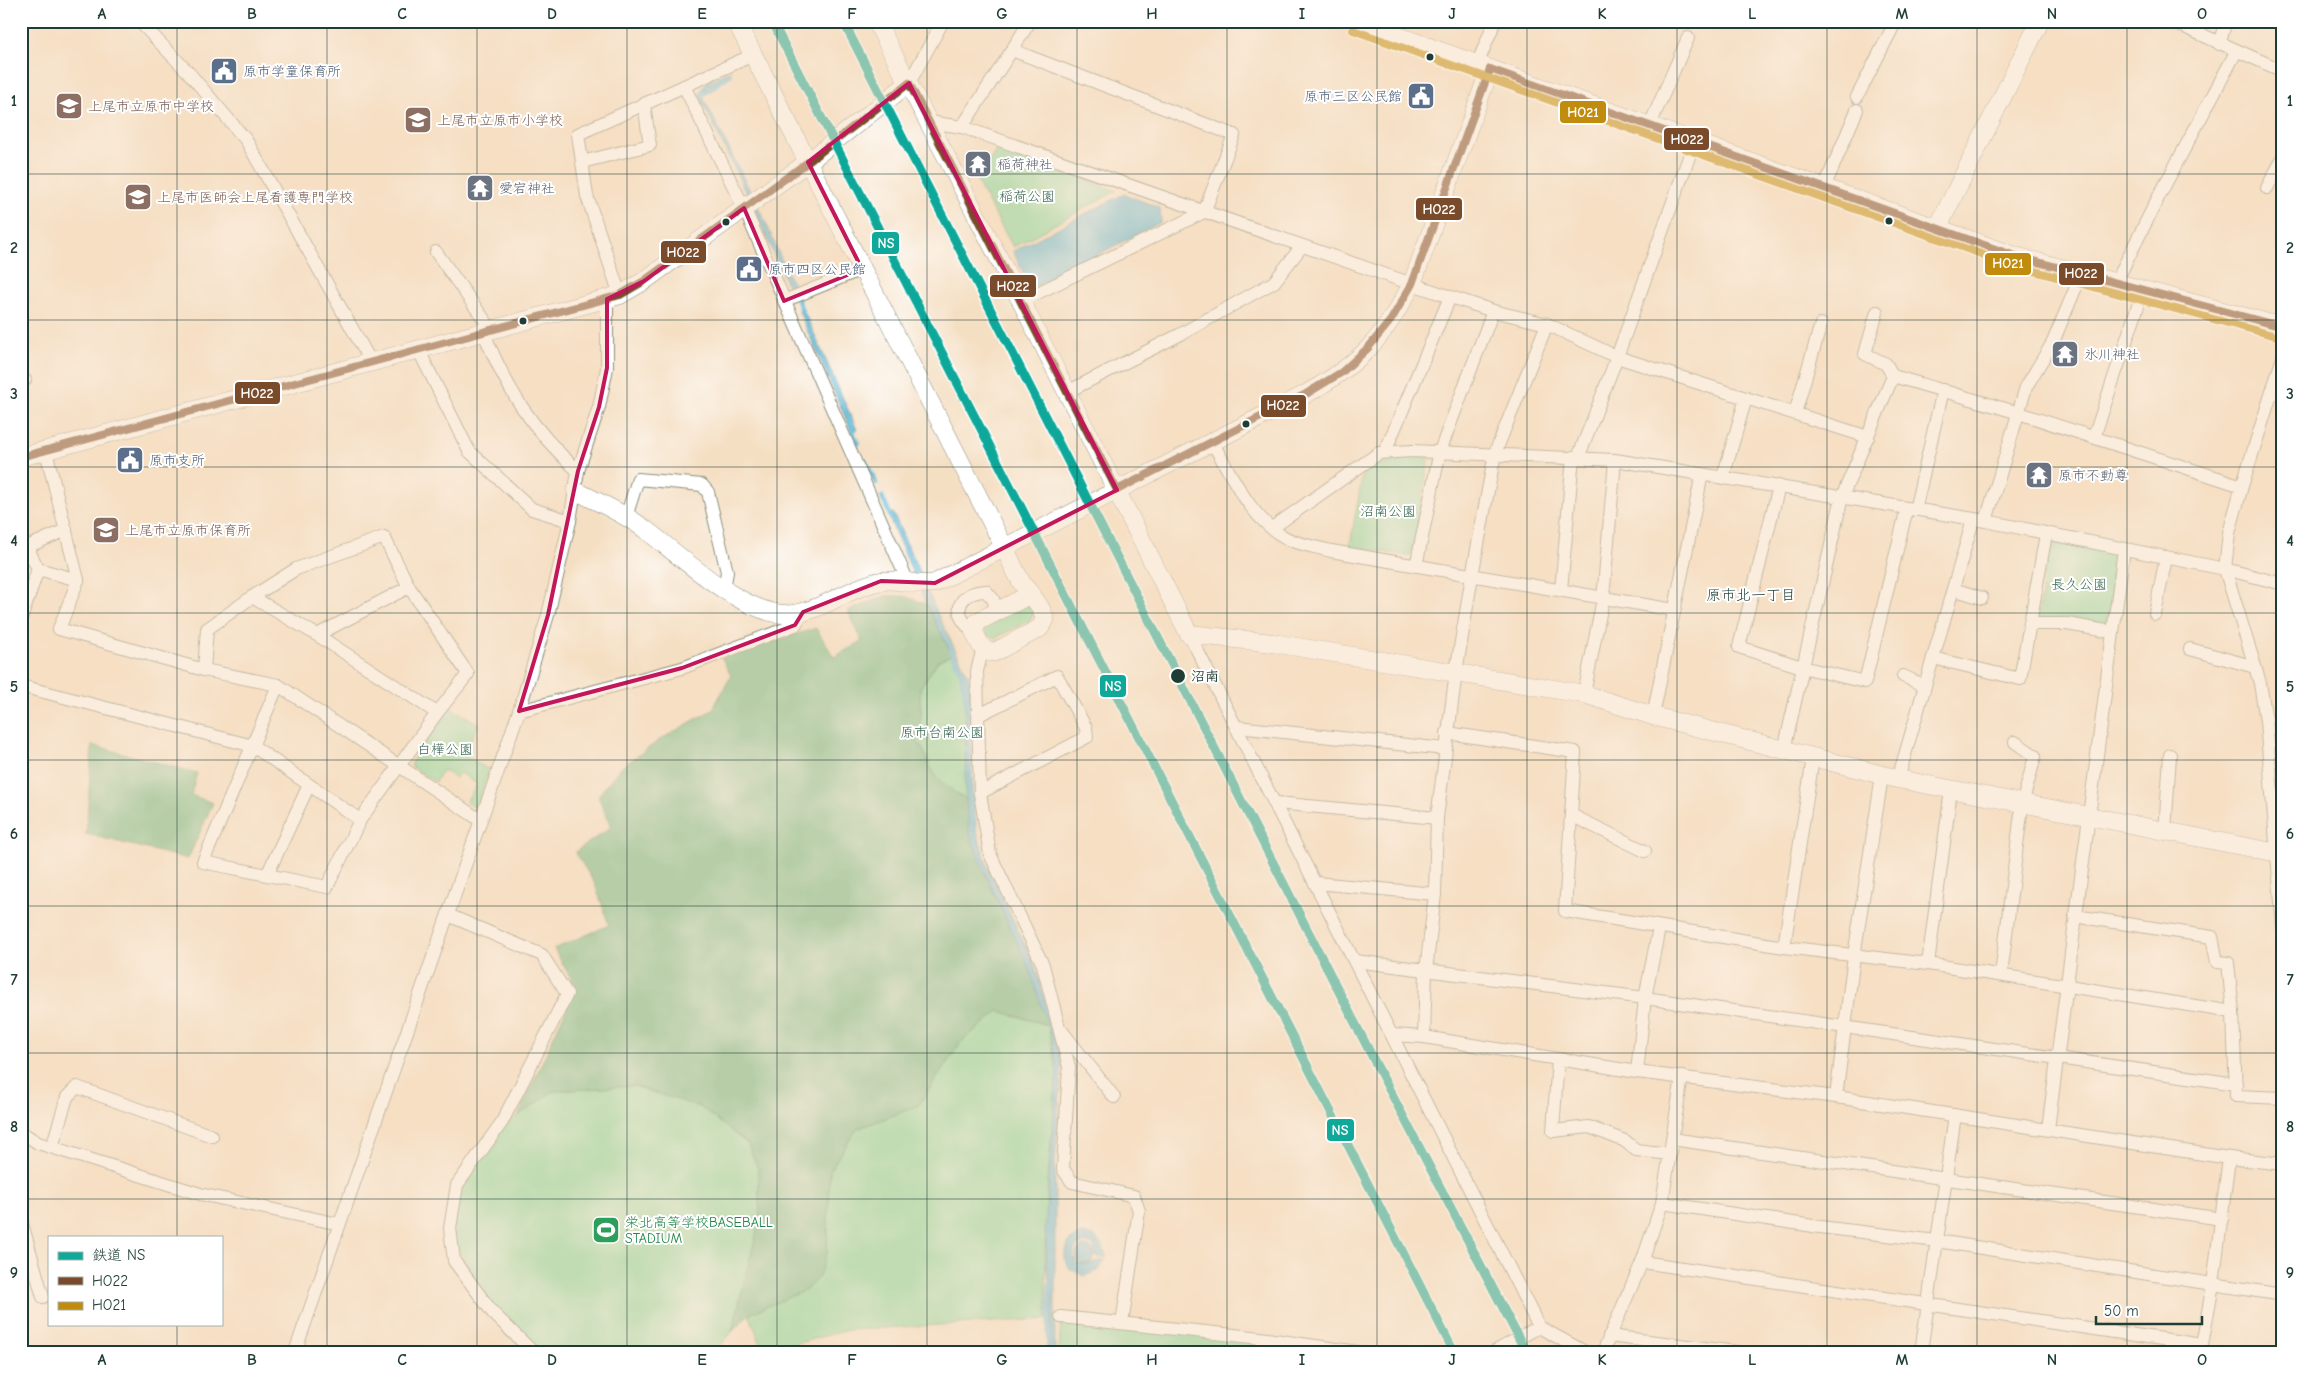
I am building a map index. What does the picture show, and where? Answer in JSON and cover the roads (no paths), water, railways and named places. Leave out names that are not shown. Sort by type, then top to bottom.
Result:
[{"type":"street","points":[[140,21],[189,73],[246,140],[371,362]]},
{"type":"street","points":[[736,21],[1026,594],[1045,620],[1040,628],[995,652],[991,652],[983,648],[974,632],[967,627],[959,610],[960,602],[965,596],[976,591],[986,591],[993,599],[997,611]]},
{"type":"street","points":[[876,21],[1276,803],[1539,1327],[1585,1352]]},
{"type":"street","points":[[21,457],[613,297],[644,281],[808,162],[909,83],[943,21]]},
{"type":"street","points":[[962,128],[1030,21]]},
{"type":"street","points":[[1356,21],[2015,256],[2283,328]]},
{"type":"street","points":[[576,491],[645,529],[703,576],[759,608],[776,613],[802,612],[881,581],[935,583],[1306,394],[1350,366],[1367,352],[1381,334],[1412,284],[1483,67],[1495,21]]},
{"type":"street","points":[[1857,97],[1896,21]]},
{"type":"street","points":[[1937,229],[2040,21]]},
{"type":"street","points":[[2171,21],[2236,52],[2283,71]]},
{"type":"street","points":[[2219,44],[2226,21]]},
{"type":"street","points":[[1649,127],[1688,38]]},
{"type":"street","points":[[1012,50],[1234,135],[1204,212],[1021,302]]},
{"type":"street","points":[[2115,284],[2158,198],[2236,52]]},
{"type":"street","points":[[295,1352],[519,710],[548,615],[570,521],[578,470],[599,407],[607,368],[613,297],[587,196],[578,134],[753,55]]},
{"type":"street","points":[[684,86],[745,207],[908,582]]},
{"type":"street","points":[[582,162],[650,145],[644,104]]},
{"type":"street","points":[[1824,188],[1857,110]]},
{"type":"street","points":[[929,122],[962,128],[1450,297],[1493,311],[1547,324],[1617,357],[1868,437]]},
{"type":"street","points":[[1561,590],[1575,458],[1617,357],[1694,143]]},
{"type":"street","points":[[2267,188],[2283,158]]},
{"type":"street","points":[[1067,392],[1181,334],[1274,282],[1302,246]]},
{"type":"street","points":[[436,252],[487,330],[499,372],[524,414],[556,451],[578,470]]},
{"type":"street","points":[[787,300],[862,269]]},
{"type":"street","points":[[1836,1097],[1854,956],[1890,778],[1925,686],[1953,589],[1980,521],[2019,413],[2026,387],[2053,342],[2081,275]]},
{"type":"street","points":[[2094,437],[2143,291]]},
{"type":"street","points":[[1385,452],[1450,297]]},
{"type":"street","points":[[1416,566],[1440,452],[1493,311]]},
{"type":"street","points":[[1877,312],[1866,354],[1886,364],[1893,376],[2019,413],[2242,486]]},
{"type":"street","points":[[1424,1037],[1426,971],[1435,894],[1437,818],[1447,733],[1472,576],[1495,453],[1547,324]]},
{"type":"street","points":[[1795,413],[1821,324]]},
{"type":"street","points":[[418,349],[469,451],[532,509],[570,521]]},
{"type":"street","points":[[2283,357],[2229,533],[2225,569],[2255,667],[2266,721],[2269,772],[2278,818],[2283,927]]},
{"type":"street","points":[[1784,750],[1842,496],[1893,376]]},
{"type":"street","points":[[1779,486],[1739,647],[1802,667],[1865,682],[1943,390]]},
{"type":"street","points":[[1723,477],[1746,398]]},
{"type":"street","points":[[1212,442],[1241,492],[1258,515],[1287,539],[1331,551],[1674,610]]},
{"type":"street","points":[[46,450],[78,580],[60,629],[204,670],[278,685],[480,820]]},
{"type":"street","points":[[1272,528],[1379,453],[1495,453],[1615,460],[1842,496],[2166,557],[2225,569],[2283,584]]},
{"type":"street","points":[[1584,694],[1603,599],[1615,460]]},
{"type":"street","points":[[1653,716],[1702,474]]},
{"type":"street","points":[[626,517],[638,479],[702,485],[708,492],[727,572],[724,589]]},
{"type":"street","points":[[66,530],[26,547],[38,569],[78,580]]},
{"type":"street","points":[[1933,658],[2020,679],[2046,534]]},
{"type":"street","points":[[204,670],[207,629],[296,569],[384,536],[409,587],[468,674],[437,713],[401,766],[360,820],[327,887],[203,862],[278,685]]},
{"type":"street","points":[[2048,1129],[2124,549]]},
{"type":"street","points":[[2155,614],[2166,557]]},
{"type":"street","points":[[21,619],[38,569]]},
{"type":"street","points":[[317,635],[409,587]]},
{"type":"street","points":[[1953,589],[1982,598]]},
{"type":"street","points":[[974,632],[974,627],[980,620],[1026,594]]},
{"type":"street","points":[[252,597],[317,635],[437,713]]},
{"type":"street","points":[[519,710],[682,668],[795,625],[802,612]]},
{"type":"street","points":[[2030,624],[2067,624],[2112,632]]},
{"type":"street","points":[[1189,634],[1273,643],[1584,694],[1653,716],[1890,778],[2165,832],[2280,860]]},
{"type":"street","points":[[983,648],[977,671],[980,793],[990,854],[1043,964],[1069,1067],[1063,1169],[1072,1182],[1134,1196],[1139,1211],[1122,1324]]},
{"type":"street","points":[[2190,649],[2255,667]]},
{"type":"street","points":[[979,715],[1057,676],[1086,728],[1087,737],[980,793]]},
{"type":"street","points":[[1903,676],[1925,686]]},
{"type":"street","points":[[21,686],[253,746],[360,820]]},
{"type":"street","points":[[1237,727],[1445,749]]},
{"type":"street","points":[[1447,733],[1575,752],[1565,911],[1784,948],[1928,964],[2233,1012]]},
{"type":"street","points":[[2001,975],[2022,804],[2035,756],[2015,742]]},
{"type":"street","points":[[2165,832],[2170,755]]},
{"type":"street","points":[[1784,948],[1812,758]]},
{"type":"street","points":[[2269,772],[2283,774]]},
{"type":"street","points":[[267,875],[309,785]]},
{"type":"street","points":[[1928,964],[1952,790]]},
{"type":"street","points":[[1276,803],[1437,818]]},
{"type":"street","points":[[1571,815],[1645,851]]},
{"type":"street","points":[[1316,883],[1435,894]]},
{"type":"street","points":[[448,915],[542,955],[567,994],[502,1122],[457,1185],[450,1228],[454,1260],[493,1313],[533,1352]]},
{"type":"street","points":[[2075,916],[2212,937],[2217,962],[2228,963],[2233,1012],[2236,1096],[2283,1098]]},
{"type":"street","points":[[1637,1072],[1645,998],[1659,928]]},
{"type":"street","points":[[1356,961],[1645,998],[2236,1084]]},
{"type":"street","points":[[1058,1026],[1114,1097]]},
{"type":"street","points":[[1393,1035],[1424,1037],[1637,1072],[1836,1097],[2229,1158],[2283,1164]]},
{"type":"street","points":[[1558,1059],[1554,1131],[1589,1127],[1625,1140],[1636,1150],[1670,1154]]},
{"type":"street","points":[[1603,1352],[1642,1262],[1662,1203],[1682,1077]]},
{"type":"street","points":[[52,1147],[67,1097],[77,1087],[212,1136]]},
{"type":"street","points":[[1921,1352],[1955,1115]]},
{"type":"street","points":[[21,1132],[38,1142],[52,1147],[200,1194],[339,1224]]},
{"type":"street","points":[[1672,1139],[2222,1219]]},
{"type":"street","points":[[1642,1262],[1927,1306],[2202,1345],[2213,1284],[2229,1158]]},
{"type":"street","points":[[1662,1203],[1820,1227],[1936,1241],[2283,1295]]},
{"type":"street","points":[[21,1220],[43,1297]]},
{"type":"street","points":[[1061,1317],[1253,1337],[1358,1352]]},
{"type":"street","points":[[1494,1352],[1539,1327]]},
{"type":"street","points":[[1609,1336],[1736,1352]]},
{"type":"water","points":[[731,70],[730,74],[707,87],[703,97],[764,219],[793,286],[789,289],[759,220],[699,95],[706,82]]},
{"type":"water","points":[[1124,194],[1160,208],[1161,222],[1031,289],[1013,251]]},
{"type":"water","points":[[802,307],[857,430],[852,433],[799,311]]},
{"type":"water","points":[[893,513],[939,617],[967,673],[972,690],[970,789],[972,815],[987,865],[1035,966],[1057,1042],[1062,1067],[1055,1161],[1055,1352],[1051,1352],[1052,1295],[1047,1269],[1045,1229],[1057,1072],[1052,1039],[1029,968],[982,867],[969,832],[965,789],[966,718],[962,674],[928,608],[888,515]]},
{"type":"water","points":[[1081,1234],[1095,1236],[1106,1253],[1106,1258],[1096,1257],[1094,1246],[1089,1243],[1076,1247],[1073,1255],[1078,1264],[1085,1265],[1105,1261],[1098,1271],[1084,1276],[1070,1269],[1064,1258],[1069,1241]]},
{"type":"water","points":[[1085,1246],[1091,1249],[1094,1255],[1091,1261],[1085,1264],[1079,1261],[1076,1255],[1079,1249]]},
{"type":"waterway","points":[[701,96],[730,75]]},
{"type":"waterway","points":[[791,283],[803,313]]},
{"type":"waterway","points":[[851,428],[858,444]]},
{"type":"waterway","points":[[865,460],[876,483]]},
{"type":"waterway","points":[[882,497],[892,519]]},
{"type":"waterway","points":[[950,650],[961,673],[966,704]]},
{"type":"waterway","points":[[970,744],[971,792],[975,826]]},
{"type":"waterway","points":[[1048,1352],[1050,1282]]},
{"type":"rail line","name":"NS","points":[[772,21],[1454,1352]]},
{"type":"rail line","name":"NS","points":[[843,21],[1378,1068],[1526,1352]]},
{"type":"place","name":"原市学童保育所","points":[[224,71]]},
{"type":"place","name":"原市三区公民館","points":[[1421,96]]},
{"type":"place","name":"上尾市立原市中学校","points":[[69,106]]},
{"type":"place","name":"上尾市立原市小学校","points":[[418,120]]},
{"type":"place","name":"稲荷神社","points":[[978,164]]},
{"type":"place","name":"愛宕神社","points":[[480,188]]},
{"type":"place","name":"上尾市医師会上尾看護専門学校","points":[[138,197]]},
{"type":"place","name":"原市四区公民館","points":[[749,269]]},
{"type":"place","name":"氷川神社","points":[[2065,354]]},
{"type":"place","name":"原市支所","points":[[130,460]]},
{"type":"place","name":"原市不動尊","points":[[2039,475]]},
{"type":"place","name":"上尾市立原市保育所","points":[[106,530]]},
{"type":"place","name":"沼南","points":[[1178,676]]},
{"type":"place","name":"栄北高等学校BASEBALL STADIUM","points":[[606,1230]]},
{"type":"district","name":"原市北一丁目","points":[[1751,595]]},
{"type":"park label","name":"稲荷公園","points":[[1027,196]]},
{"type":"park label","name":"沼南公園","points":[[1388,511]]},
{"type":"park label","name":"長久公園","points":[[2079,584]]},
{"type":"park label","name":"原市台南公園","points":[[942,732]]},
{"type":"park label","name":"白樺公園","points":[[445,749]]}]
